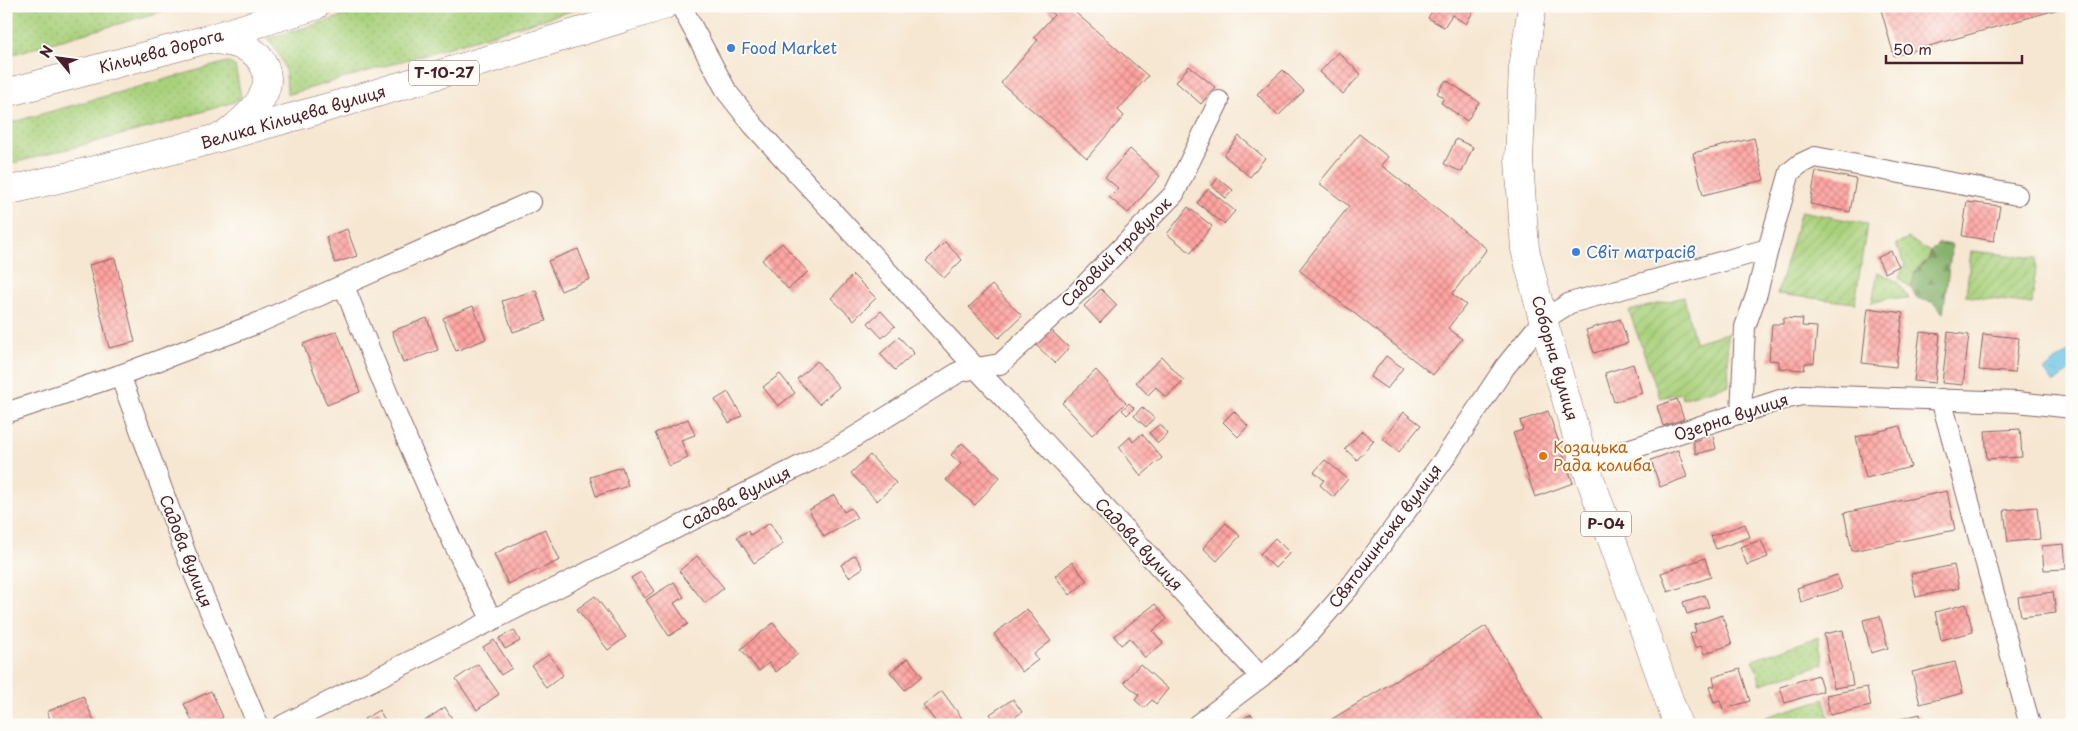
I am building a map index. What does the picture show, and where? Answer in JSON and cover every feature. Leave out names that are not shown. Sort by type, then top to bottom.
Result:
[{"type":"main road","name":"Кільцева дорога","points":[[6,93],[208,39],[315,6]]},
{"type":"main road","name":"Велика Кільцева вулиця","points":[[6,191],[224,137],[388,90],[663,6]]},
{"type":"main road","name":"Соборна вулиця","points":[[1532,6],[1524,68],[1520,160],[1525,249],[1543,320],[1585,464],[1678,725]]},
{"type":"main road","points":[[208,39],[235,42],[250,49],[262,60],[267,73],[267,87],[260,99],[249,115],[224,137]]},
{"type":"street","name":"Садова вулиця","points":[[681,6],[727,92],[753,125],[1261,677]]},
{"type":"street","name":"Садовий провулок","points":[[976,368],[1000,364],[1126,245],[1174,194],[1219,101]]},
{"type":"street","points":[[1741,414],[1746,327],[1790,172],[1800,164],[1815,157],[2017,195]]},
{"type":"street","points":[[6,413],[120,375],[253,325],[531,202]]},
{"type":"street","points":[[1543,320],[1570,303],[1768,249]]},
{"type":"street","points":[[344,286],[389,400],[460,559],[492,620]]},
{"type":"street","name":"Святошинська вулиця","points":[[1197,725],[1261,677],[1305,638],[1353,583],[1442,462],[1504,367],[1543,320]]},
{"type":"street","name":"Садова вулиця","points":[[283,725],[840,446],[959,372],[976,368]]},
{"type":"street","name":"Садова вулиця","points":[[120,375],[187,557],[258,725]]},
{"type":"street","name":"Озерна вулиця","points":[[1585,464],[1802,395],[2017,402],[2072,408]]},
{"type":"street","points":[[1941,399],[2030,725]]},
{"type":"green space","points":[[6,6],[181,6],[6,56]]},
{"type":"green space","points":[[376,6],[588,6],[287,95],[285,71],[281,58],[267,39]]},
{"type":"green space","points":[[227,62],[235,66],[241,97],[234,102],[159,125],[6,165],[6,124]]},
{"type":"green space","points":[[1801,211],[1867,224],[1855,303],[1777,294]]},
{"type":"green space","points":[[1908,238],[1930,252],[1929,259],[1916,270],[1911,288],[1899,278],[1905,264],[1896,244]]},
{"type":"green space","points":[[1939,243],[1952,245],[1943,313],[1932,302],[1916,298],[1911,288],[1916,270],[1929,259],[1930,252]]},
{"type":"green space","points":[[1971,251],[2037,258],[2032,304],[1966,296]]},
{"type":"green space","points":[[1878,272],[1898,282],[1909,299],[1889,298],[1872,303]]},
{"type":"green space","points":[[1684,297],[1695,342],[1727,333],[1729,385],[1682,399],[1681,393],[1660,398],[1629,311]]},
{"type":"green space","points":[[1818,637],[1823,664],[1761,684],[1753,660]]},
{"type":"green space","points":[[1824,699],[1829,720],[1839,719],[1840,725],[1740,725]]},
{"type":"water","points":[[2072,349],[2072,369],[2053,383],[2044,370]]},
{"type":"building","points":[[1044,6],[1068,6],[1148,76],[1118,110],[1124,116],[1087,158],[1001,83],[1038,40],[1034,37],[1054,15]]},
{"type":"building","points":[[1435,6],[1472,6],[1475,8],[1466,24],[1452,15],[1444,27],[1428,18]]},
{"type":"building","points":[[1880,6],[2066,6],[2066,7],[1894,56]]},
{"type":"building","points":[[1338,52],[1361,74],[1343,94],[1320,72]]},
{"type":"building","points":[[1189,66],[1215,87],[1201,104],[1176,82]]},
{"type":"building","points":[[1283,70],[1304,91],[1278,116],[1257,94]]},
{"type":"building","points":[[1446,80],[1479,102],[1467,121],[1441,103],[1444,98],[1437,93]]},
{"type":"building","points":[[1359,134],[1388,157],[1381,165],[1487,249],[1452,294],[1466,305],[1448,328],[1462,339],[1433,375],[1299,270],[1349,206],[1319,183]]},
{"type":"building","points":[[1239,136],[1265,158],[1250,177],[1224,155]]},
{"type":"building","points":[[1754,138],[1764,180],[1703,195],[1693,153]]},
{"type":"building","points":[[1456,139],[1473,147],[1462,172],[1444,164]]},
{"type":"building","points":[[1130,149],[1160,176],[1128,213],[1109,197],[1118,188],[1105,177]]},
{"type":"building","points":[[1816,171],[1856,179],[1850,212],[1810,204]]},
{"type":"building","points":[[1218,178],[1233,190],[1226,198],[1212,186]]},
{"type":"building","points":[[1208,189],[1235,211],[1224,224],[1197,203]]},
{"type":"building","points":[[1967,202],[2000,206],[1994,241],[1962,236]]},
{"type":"building","points":[[1188,207],[1212,226],[1191,253],[1167,234]]},
{"type":"building","points":[[347,229],[357,256],[335,263],[326,237]]},
{"type":"building","points":[[945,242],[962,260],[944,278],[926,261]]},
{"type":"building","points":[[782,243],[808,272],[788,289],[762,260]]},
{"type":"building","points":[[578,249],[590,279],[561,291],[548,261]]},
{"type":"building","points":[[1891,251],[1899,266],[1885,273],[1877,258]]},
{"type":"building","points":[[115,258],[135,342],[109,348],[89,265]]},
{"type":"building","points":[[853,275],[876,298],[854,320],[831,298]]},
{"type":"building","points":[[992,285],[1022,316],[999,338],[969,307]]},
{"type":"building","points":[[1101,289],[1117,305],[1100,323],[1084,306]]},
{"type":"building","points":[[536,290],[546,321],[513,332],[502,301]]},
{"type":"building","points":[[473,306],[486,339],[456,351],[443,318]]},
{"type":"building","points":[[1868,308],[1903,313],[1896,367],[1862,363]]},
{"type":"building","points":[[881,311],[895,326],[882,338],[868,323]]},
{"type":"building","points":[[427,318],[438,350],[403,363],[392,331]]},
{"type":"building","points":[[1783,318],[1803,319],[1802,326],[1817,327],[1814,363],[1805,363],[1804,370],[1779,368],[1779,361],[1769,360],[1772,324],[1783,324]]},
{"type":"building","points":[[1620,319],[1628,343],[1594,353],[1586,330]]},
{"type":"building","points":[[1050,329],[1069,348],[1055,363],[1035,344]]},
{"type":"building","points":[[337,331],[360,392],[327,405],[303,344]]},
{"type":"building","points":[[1920,332],[1940,334],[1935,383],[1914,381]]},
{"type":"building","points":[[1948,332],[1969,335],[1963,385],[1942,383]]},
{"type":"building","points":[[1983,334],[2019,338],[2015,373],[1979,370]]},
{"type":"building","points":[[899,337],[914,353],[895,370],[880,354]]},
{"type":"building","points":[[1386,356],[1403,368],[1387,389],[1370,377]]},
{"type":"building","points":[[1162,357],[1184,381],[1166,398],[1156,387],[1148,395],[1136,382]]},
{"type":"building","points":[[817,361],[839,387],[819,404],[797,379]]},
{"type":"building","points":[[1633,364],[1642,393],[1614,402],[1605,373]]},
{"type":"building","points":[[1096,370],[1126,403],[1092,435],[1062,403]]},
{"type":"building","points":[[780,374],[795,393],[778,406],[763,387]]},
{"type":"building","points":[[728,392],[742,416],[729,423],[715,400]]},
{"type":"building","points":[[1677,399],[1684,419],[1663,426],[1657,406]]},
{"type":"building","points":[[1129,403],[1134,408],[1127,415],[1122,410]]},
{"type":"building","points":[[1142,407],[1154,418],[1146,427],[1134,416]]},
{"type":"building","points":[[1234,411],[1248,426],[1238,437],[1223,422]]},
{"type":"building","points":[[1548,411],[1573,483],[1535,497],[1513,433],[1523,430],[1520,421]]},
{"type":"building","points":[[1404,412],[1421,425],[1399,452],[1383,439]]},
{"type":"building","points":[[688,419],[695,435],[681,440],[688,458],[669,466],[655,433]]},
{"type":"building","points":[[1160,424],[1168,434],[1158,443],[1149,433]]},
{"type":"building","points":[[1900,426],[1911,467],[1866,478],[1856,437]]},
{"type":"building","points":[[2020,429],[2022,457],[1987,459],[1985,431]]},
{"type":"building","points":[[1362,431],[1374,441],[1357,460],[1345,449]]},
{"type":"building","points":[[1142,434],[1162,458],[1141,476],[1119,447],[1130,437],[1133,442]]},
{"type":"building","points":[[1713,436],[1716,449],[1696,454],[1693,441]]},
{"type":"building","points":[[962,443],[1000,477],[975,505],[946,480],[961,464],[951,455]]},
{"type":"building","points":[[1678,450],[1687,477],[1660,487],[1651,460]]},
{"type":"building","points":[[870,455],[896,483],[877,501],[851,473]]},
{"type":"building","points":[[1325,460],[1348,479],[1333,497],[1320,485],[1324,480],[1314,472]]},
{"type":"building","points":[[622,467],[628,486],[596,496],[590,477]]},
{"type":"building","points":[[1947,491],[1955,530],[1852,551],[1844,513]]},
{"type":"building","points":[[834,495],[844,512],[851,508],[857,518],[824,537],[809,510]]},
{"type":"building","points":[[2037,507],[2040,539],[2008,542],[2004,510]]},
{"type":"building","points":[[770,523],[783,544],[754,563],[737,537],[748,531],[750,535]]},
{"type":"building","points":[[1226,523],[1240,536],[1217,561],[1203,548]]},
{"type":"building","points":[[1745,524],[1750,537],[1716,549],[1711,536]]},
{"type":"building","points":[[545,529],[560,560],[508,584],[494,554]]},
{"type":"building","points":[[1275,538],[1290,553],[1275,568],[1260,554]]},
{"type":"building","points":[[1761,540],[1768,557],[1747,565],[1740,547]]},
{"type":"building","points":[[2064,544],[2066,569],[2044,570],[2042,546]]},
{"type":"building","points":[[855,555],[863,568],[849,577],[841,565]]},
{"type":"building","points":[[697,556],[724,588],[705,603],[679,571]]},
{"type":"building","points":[[1705,558],[1711,577],[1668,592],[1661,573]]},
{"type":"building","points":[[1072,562],[1087,581],[1070,595],[1055,576]]},
{"type":"building","points":[[1954,565],[1959,588],[1916,597],[1911,574]]},
{"type":"building","points":[[641,572],[654,591],[645,598],[631,578]]},
{"type":"building","points":[[1837,575],[1842,589],[1801,602],[1797,588]]},
{"type":"building","points":[[674,582],[684,597],[674,603],[688,624],[669,636],[646,600]]},
{"type":"building","points":[[2053,592],[2056,613],[2021,617],[2018,597]]},
{"type":"building","points":[[1705,595],[1709,607],[1687,614],[1683,602]]},
{"type":"building","points":[[595,596],[626,637],[608,650],[577,609]]},
{"type":"building","points":[[1155,604],[1167,619],[1153,631],[1163,643],[1145,658],[1130,638],[1121,645],[1114,636]]},
{"type":"building","points":[[1966,604],[1973,632],[1941,640],[1935,612]]},
{"type":"building","points":[[1027,609],[1051,641],[1034,654],[1038,660],[1022,672],[994,634]]},
{"type":"building","points":[[1722,615],[1732,644],[1704,654],[1701,646],[1695,648],[1690,634],[1696,632],[1694,625]]},
{"type":"building","points":[[1880,616],[1888,648],[1871,653],[1863,620]]},
{"type":"building","points":[[773,623],[798,654],[776,672],[769,663],[759,671],[741,649]]},
{"type":"building","points":[[1486,626],[1545,725],[1335,725],[1332,719]]},
{"type":"building","points":[[514,630],[520,641],[505,649],[499,638]]},
{"type":"building","points":[[1843,630],[1853,685],[1834,688],[1824,634]]},
{"type":"building","points":[[494,640],[512,668],[501,675],[483,647]]},
{"type":"building","points":[[549,654],[563,675],[546,688],[532,666]]},
{"type":"building","points":[[908,658],[922,676],[905,690],[890,672]]},
{"type":"building","points":[[1955,662],[1963,693],[1920,704],[1912,672]]},
{"type":"building","points":[[478,664],[499,694],[477,710],[456,679]]},
{"type":"building","points":[[1140,664],[1168,689],[1156,704],[1152,700],[1144,708],[1135,700],[1139,695],[1124,682]]},
{"type":"building","points":[[1740,669],[1750,701],[1723,709],[1720,701],[1714,703],[1709,687],[1715,686],[1713,677]]},
{"type":"building","points":[[1818,675],[1823,691],[1785,703],[1780,687]]},
{"type":"building","points":[[1867,687],[1871,706],[1830,715],[1826,695]]},
{"type":"building","points":[[211,691],[223,717],[208,725],[194,725],[184,704]]},
{"type":"building","points":[[942,691],[967,725],[938,725],[923,705]]},
{"type":"building","points":[[83,696],[96,725],[53,725],[47,712]]},
{"type":"building","points":[[1013,699],[1022,712],[1004,725],[997,725],[990,714]]},
{"type":"building","points":[[445,707],[456,725],[425,725],[423,722]]},
{"type":"building","points":[[379,710],[388,725],[367,725],[364,719]]},
{"type":"building","points":[[1251,714],[1258,725],[1234,725]]},
{"type":"building","points":[[1920,714],[1922,725],[1889,725],[1888,722]]},
{"type":"place","name":"Food Market","points":[[731,48]]},
{"type":"place","name":"Світ матрасів","points":[[1576,252]]},
{"type":"place","name":"Козацька Рада колиба","points":[[1543,456]]}]
